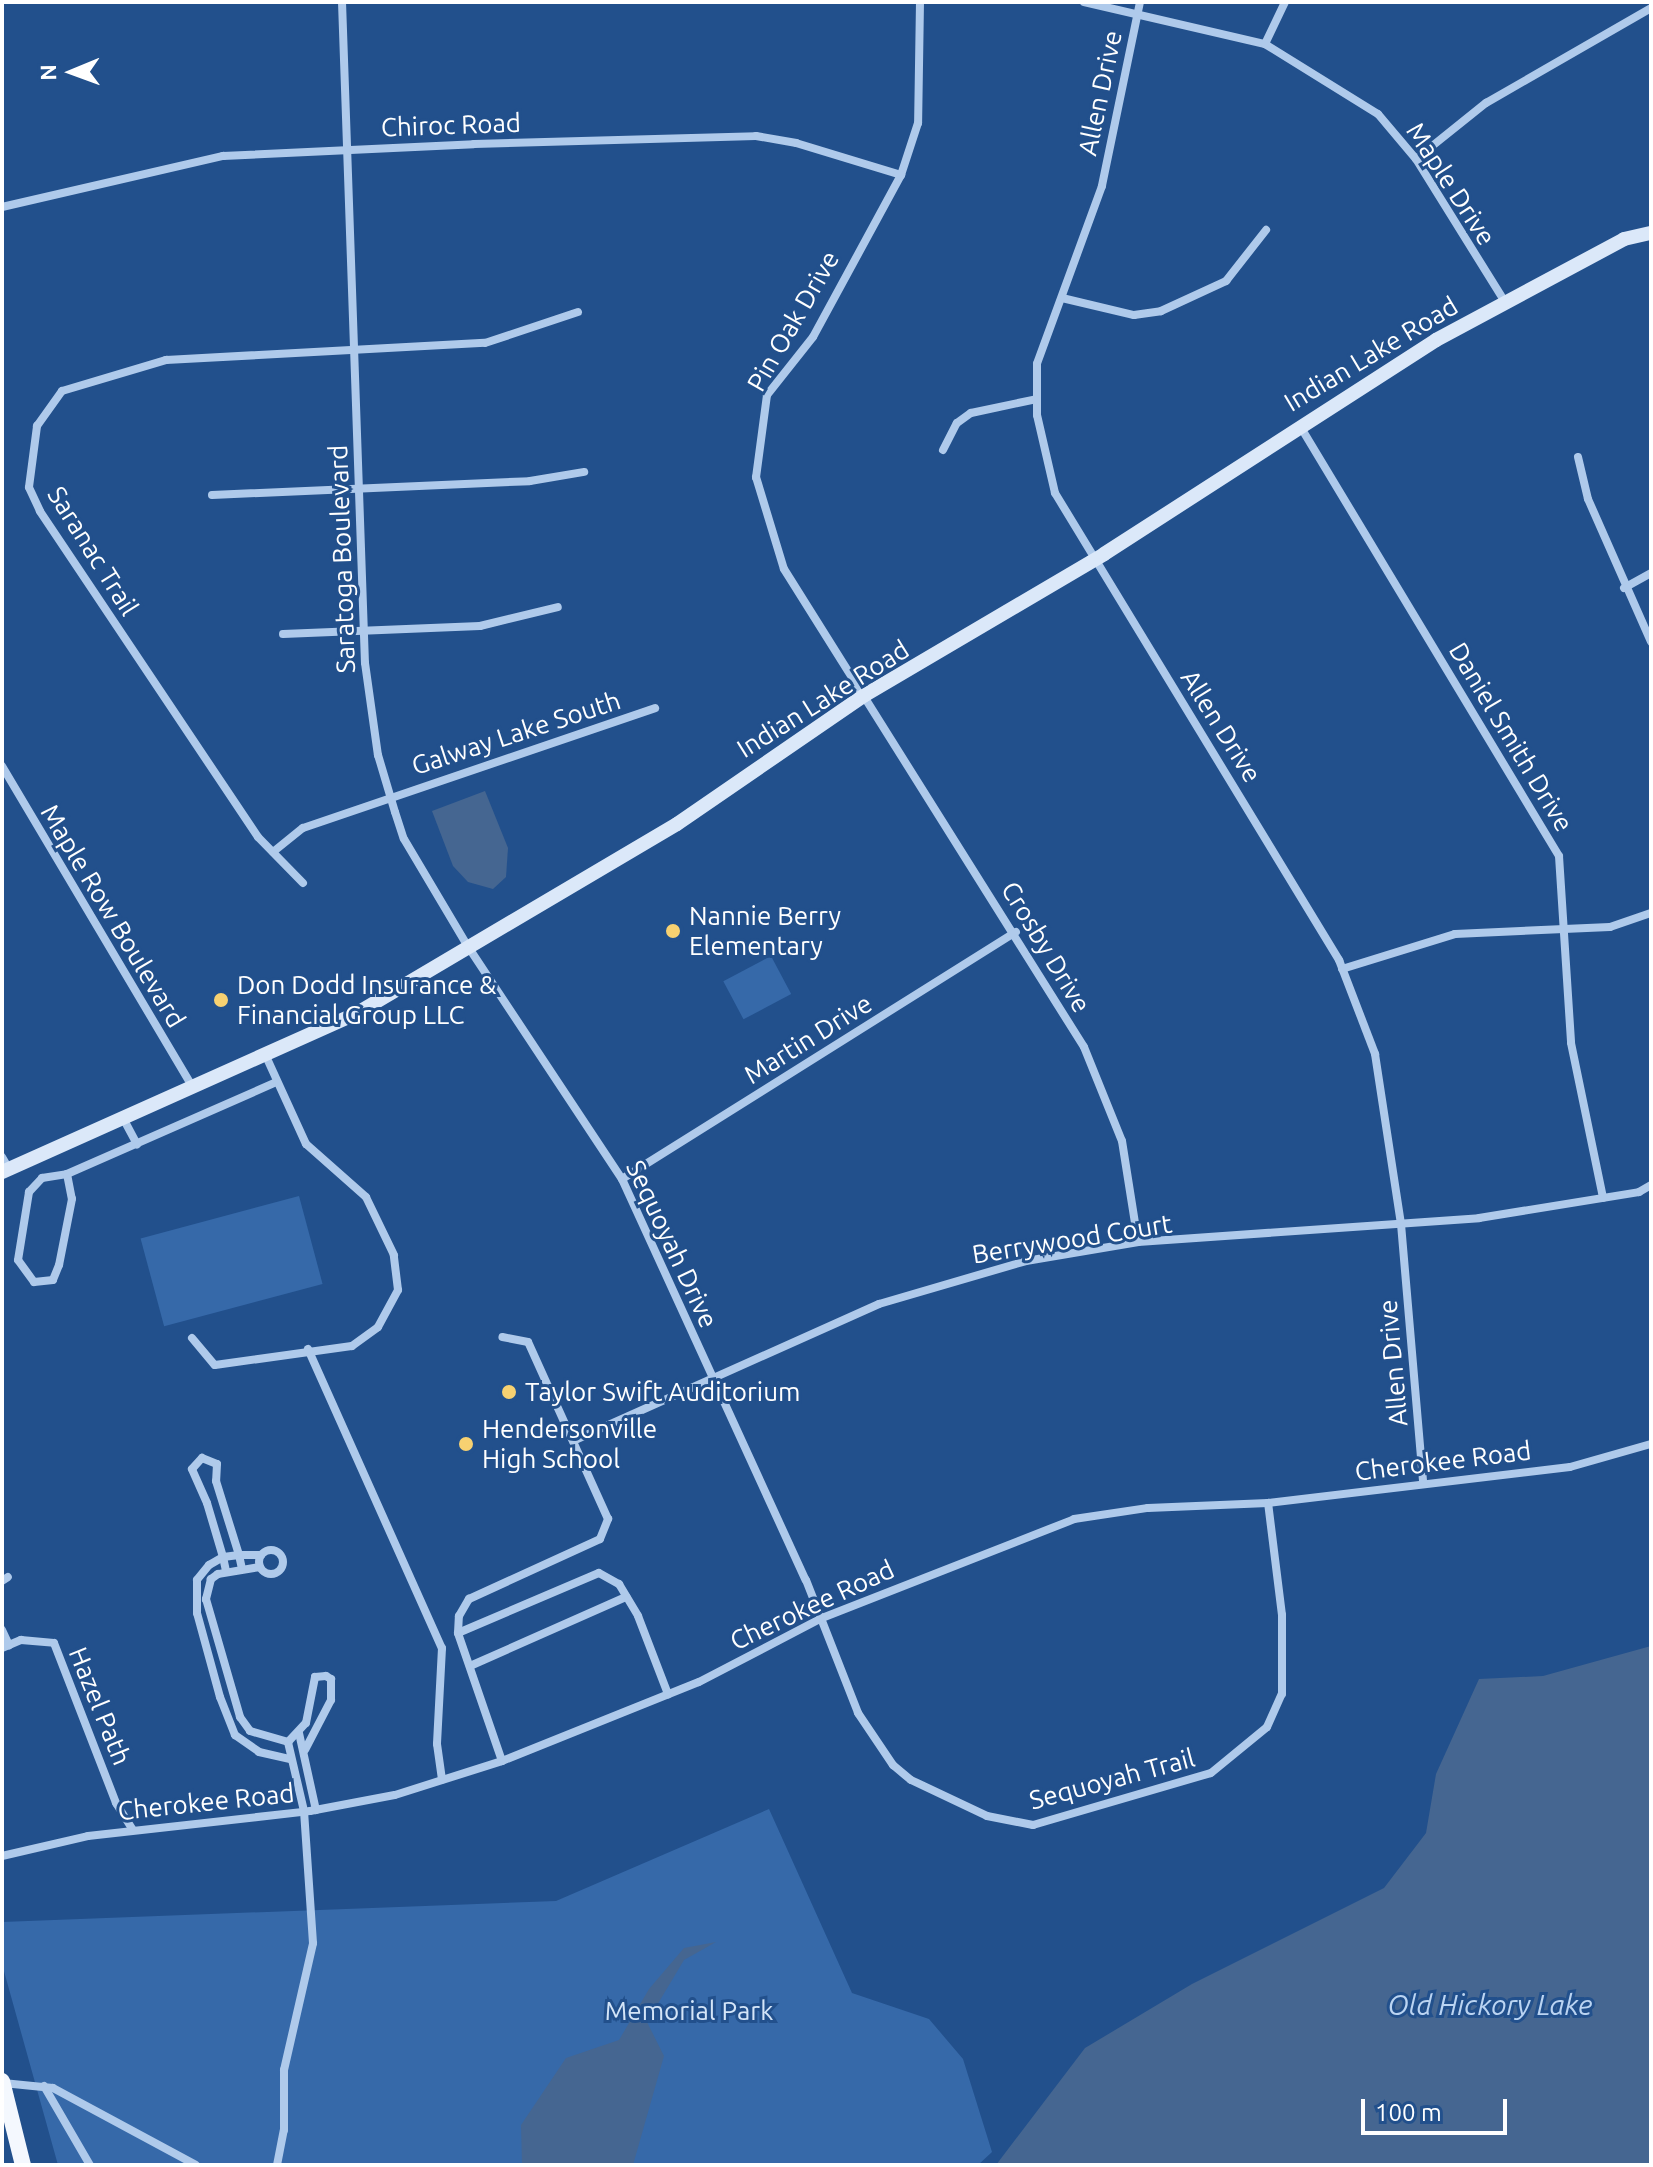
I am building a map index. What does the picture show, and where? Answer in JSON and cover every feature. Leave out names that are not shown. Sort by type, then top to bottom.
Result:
[{"type":"main road","points":[[2,2082],[23,2165]]},
{"type":"street","name":"Saratoga Boulevard","points":[[342,2],[369,709],[404,839],[467,945]]},
{"type":"street","name":"Pin Oak Drive","points":[[865,695],[784,569],[756,477],[767,395],[813,337],[901,175],[918,123],[920,2]]},
{"type":"street","name":"Maple Drive","points":[[1084,2],[1265,44],[1378,114],[1416,159],[1505,302]]},
{"type":"street","name":"Allen Drive","points":[[1140,2],[1102,186],[1037,364],[1037,399],[1055,493],[1342,969],[1375,1054],[1401,1224],[1423,1482]]},
{"type":"street","points":[[1265,44],[1285,2]]},
{"type":"street","points":[[1416,159],[1486,103],[1651,8]]},
{"type":"street","name":"Chiroc Road","points":[[2,207],[163,166],[223,156],[346,149],[756,136],[796,143],[901,175]]},
{"type":"street","points":[[1062,298],[1134,315],[1161,311],[1226,281],[1266,230]]},
{"type":"street","name":"Indian Lake Road","points":[[4,1166],[123,1118],[264,1052],[359,1012],[467,945],[677,824],[865,695],[1095,559],[1299,425],[1505,302],[1624,239],[1651,233]]},
{"type":"street","name":"Saranac Trail","points":[[303,883],[273,852],[40,511],[29,487],[32,446],[48,406],[62,391],[95,378],[201,356],[354,346],[485,343],[578,312]]},
{"type":"street","points":[[943,450],[957,423],[971,413],[1037,399]]},
{"type":"street","name":"Daniel Smith Drive","points":[[1299,425],[1559,856],[1567,929],[1571,1043],[1603,1198]]},
{"type":"street","points":[[1578,457],[1588,499],[1624,588],[1651,642]]},
{"type":"street","points":[[212,495],[530,481],[584,472]]},
{"type":"street","points":[[1624,588],[1651,573]]},
{"type":"street","points":[[283,634],[480,626],[558,607]]},
{"type":"street","name":"Crosby Drive","points":[[865,695],[1016,932],[1107,1097],[1122,1141],[1138,1242]]},
{"type":"street","name":"Galway Lake South","points":[[273,852],[303,828],[655,708]]},
{"type":"street","name":"Maple Row Boulevard","points":[[2,766],[192,1086]]},
{"type":"street","points":[[1342,969],[1455,934],[1610,927],[1651,913]]},
{"type":"street","name":"Martin Drive","points":[[622,1179],[1016,932]]},
{"type":"street","name":"Sequoyah Drive","points":[[467,945],[622,1179],[806,1580]]},
{"type":"street","points":[[192,1338],[215,1365],[308,1349],[352,1346],[378,1327],[398,1290],[398,1270],[366,1197],[306,1144],[264,1052]]},
{"type":"street","points":[[67,1174],[71,1208],[59,1265],[53,1280],[34,1282],[18,1260],[29,1192],[42,1178],[67,1174],[277,1082]]},
{"type":"street","points":[[123,1118],[137,1144]]},
{"type":"street","name":"Berrywood Court","points":[[575,1440],[808,1333],[944,1281],[1138,1242],[1401,1224],[1603,1198],[1651,1185]]},
{"type":"street","points":[[502,1337],[528,1342],[575,1440],[608,1519],[600,1539],[469,1599],[459,1616],[458,1633],[502,1761]]},
{"type":"street","points":[[308,1349],[442,1648],[437,1744],[442,1780]]},
{"type":"street","name":"Cherokee Road","points":[[2,1856],[133,1830],[316,1810],[442,1780],[502,1761],[668,1694],[822,1618],[1074,1519],[1148,1508],[1268,1503],[1423,1482],[1570,1467],[1651,1444]]},
{"type":"street","points":[[226,1571],[192,1469],[202,1458],[217,1464],[216,1481],[242,1569]]},
{"type":"street","name":"Sequoyah Trail","points":[[806,1580],[858,1713],[893,1765],[937,1796],[987,1816],[1033,1825],[1201,1777],[1238,1754],[1267,1727],[1282,1694],[1284,1659],[1268,1503]]},
{"type":"street","points":[[290,1759],[259,1752],[233,1731],[218,1690],[195,1602],[197,1580],[223,1557],[261,1555],[275,1550],[283,1564],[272,1574],[260,1567],[226,1571],[211,1579],[206,1599],[230,1685],[244,1722],[270,1740],[288,1742],[299,1733],[310,1712],[315,1677],[331,1679],[331,1700],[305,1750]]},
{"type":"street","points":[[260,1567],[261,1555]]},
{"type":"street","points":[[458,1633],[599,1573],[619,1584],[668,1694]]},
{"type":"street","points":[[470,1666],[626,1597]]},
{"type":"street","points":[[2,1630],[6,1646]]},
{"type":"street","points":[[203,1635],[214,1630]]},
{"type":"street","name":"Hazel Path","points":[[6,1646],[21,1640],[54,1643],[116,1803],[133,1830]]},
{"type":"street","points":[[218,1690],[230,1685]]},
{"type":"street","points":[[233,1731],[244,1722]]},
{"type":"street","points":[[299,1733],[316,1810]]},
{"type":"street","points":[[277,2165],[284,2130],[284,2070],[313,1943],[304,1811],[288,1742]]},
{"type":"street","points":[[2,2082],[44,2086],[196,2165]]},
{"type":"street","points":[[44,2086],[90,2165]]},
{"type":"green space","points":[[771,956],[791,994],[744,1019],[723,981]]},
{"type":"green space","points":[[299,1196],[323,1284],[164,1326],[141,1238]]},
{"type":"green space","name":"Memorial Park","points":[[769,1809],[852,1993],[929,2019],[963,2059],[992,2152],[978,2165],[58,2165],[2,1964],[2,1922],[556,1901]]},
{"type":"water","points":[[485,791],[508,848],[506,877],[493,889],[468,882],[453,866],[432,811]]},
{"type":"water","name":"Old Hickory Lake","points":[[1651,1646],[1651,2165],[996,2165],[1085,2048],[1192,1984],[1384,1888],[1426,1833],[1436,1774],[1479,1679],[1543,1676]]},
{"type":"water","points":[[716,1942],[684,1960],[647,2022],[664,2056],[633,2165],[522,2165],[521,2125],[566,2058],[619,2040],[649,1989],[684,1948]]},
{"type":"place","name":"Nannie Berry Elementary","points":[[673,931]]},
{"type":"place","name":"Don Dodd Insurance & Financial Group LLC","points":[[221,1000]]},
{"type":"place","name":"Taylor Swift Auditorium","points":[[509,1392]]},
{"type":"place","name":"Hendersonville High School","points":[[466,1444]]}]
